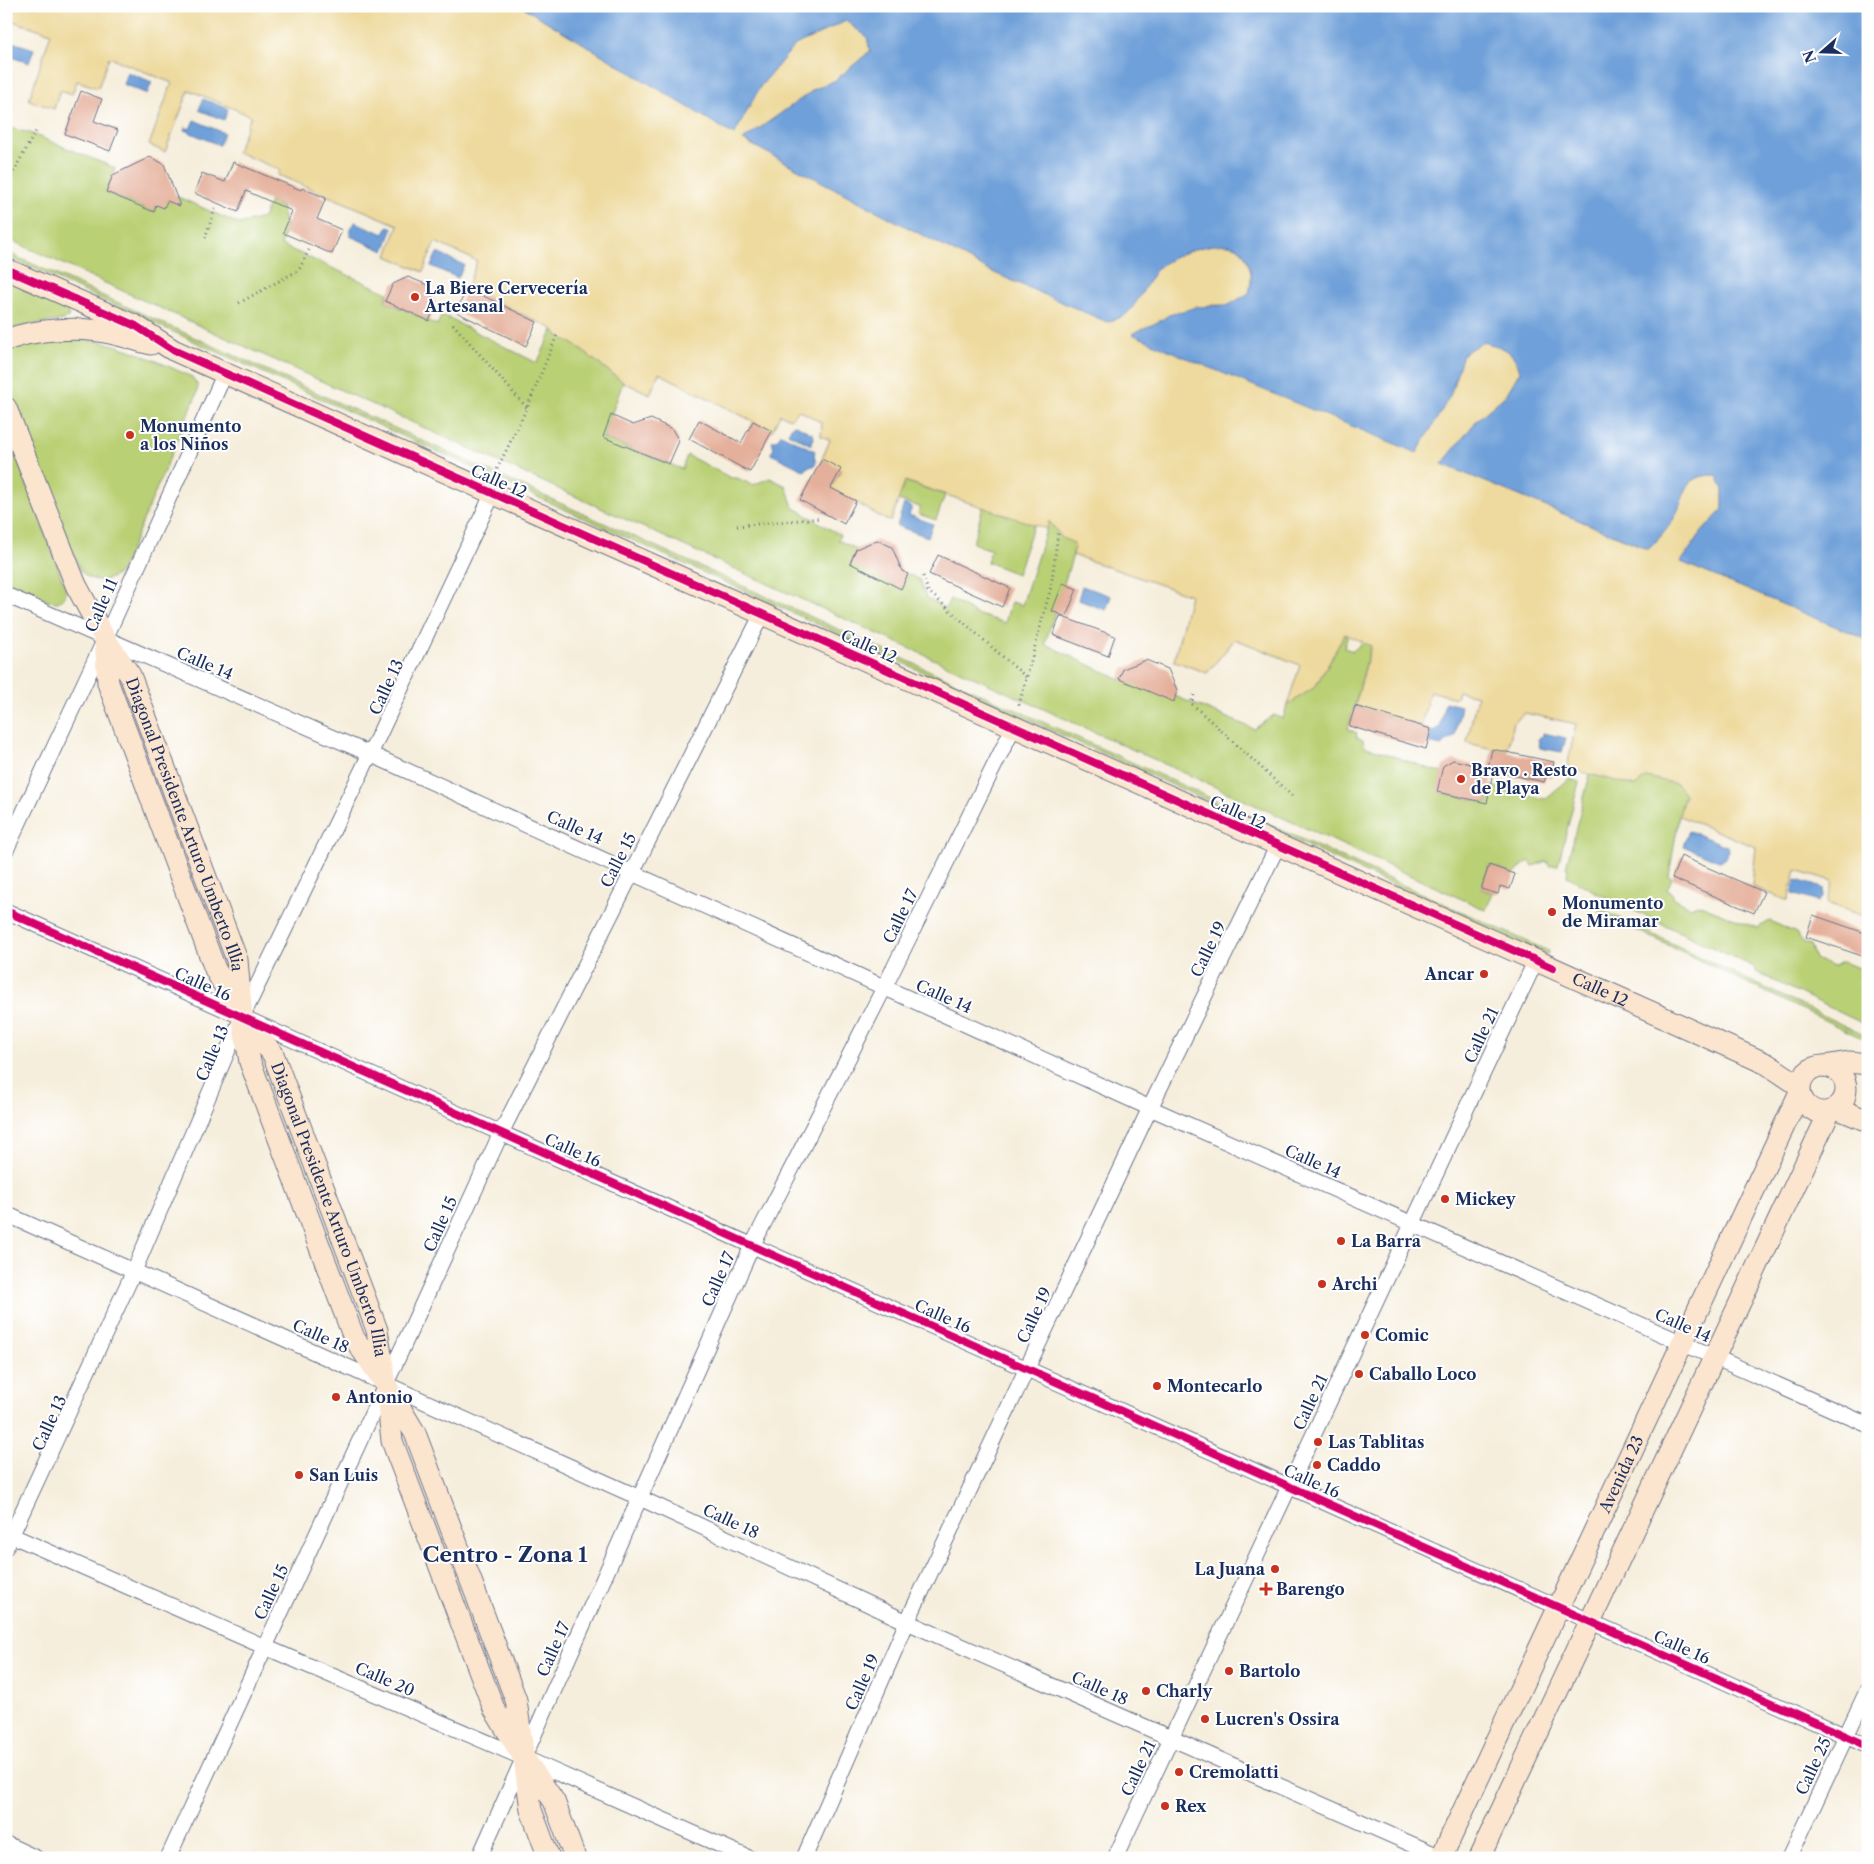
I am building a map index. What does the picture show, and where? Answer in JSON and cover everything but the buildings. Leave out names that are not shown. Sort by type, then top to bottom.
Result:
[{"type":"main road","points":[[6,269],[136,326],[173,350]]},
{"type":"main road","points":[[6,340],[15,336],[50,331],[93,331],[109,332],[173,350]]},
{"type":"main road","name":"Calle 12","points":[[173,350],[1768,1064],[1800,1089]]},
{"type":"main road","name":"Diagonal Presidente Arturo Umberto Illia","points":[[6,408],[76,585],[106,639],[130,675],[238,960],[242,1017],[273,1054],[377,1330],[386,1385],[415,1433],[516,1700],[531,1810],[549,1858]]},
{"type":"main road","name":"Calle 12","points":[[1768,1064],[1820,1066],[1849,1062],[1868,1064]]},
{"type":"main road","points":[[1479,1858],[1713,1358],[1833,1109],[1844,1097],[1845,1083],[1837,1071],[1820,1066],[1805,1074],[1800,1089],[1802,1099],[1811,1109],[1817,1111],[1833,1109],[1868,1121]]},
{"type":"main road","name":"Avenida 23","points":[[1441,1858],[1800,1089]]},
{"type":"main road","name":"Diagonal Presidente Arturo Umberto Illia","points":[[524,1758],[554,1802],[575,1858]]},
{"type":"street","name":"Calle 11","points":[[6,850],[106,639],[225,373]]},
{"type":"street","name":"Calle 13","points":[[8,1539],[134,1271],[242,1017],[370,754],[493,493]]},
{"type":"street","name":"Calle 14","points":[[6,595],[370,754],[1150,1108],[1868,1425]]},
{"type":"street","name":"Calle 15","points":[[168,1858],[501,1133],[762,614]]},
{"type":"street","name":"Calle 17","points":[[479,1858],[752,1246],[884,988],[1014,726]]},
{"type":"street","name":"Calle 19","points":[[804,1858],[907,1622],[1150,1108],[1278,845]]},
{"type":"street","name":"Calle 16","points":[[6,911],[1868,1746]]},
{"type":"street","name":"Calle 21","points":[[1115,1858],[1536,960]]},
{"type":"street","name":"Calle 18","points":[[6,1214],[640,1498],[907,1622],[1441,1858]]},
{"type":"street","name":"Calle 20","points":[[8,1539],[524,1758],[749,1858]]},
{"type":"street","name":"Calle 25","points":[[1789,1858],[1868,1689]]},
{"type":"street","points":[[6,1844],[36,1858]]},
{"type":"path","points":[[6,186],[36,131]]},
{"type":"path","points":[[205,238],[215,209]]},
{"type":"path","points":[[239,303],[299,270],[309,250]]},
{"type":"path","points":[[453,324],[527,408]]},
{"type":"path","points":[[497,469],[527,408],[557,335]]},
{"type":"path","points":[[737,526],[821,518]]},
{"type":"path","points":[[1019,705],[1051,587],[1058,533]]},
{"type":"path","points":[[923,576],[928,591],[1027,678]]},
{"type":"path","points":[[1194,695],[1191,703],[1292,796]]},
{"type":"green space","points":[[6,127],[30,133],[115,168],[106,192],[154,212],[156,205],[167,201],[174,203],[176,196],[239,224],[263,218],[270,201],[281,207],[286,226],[281,245],[388,293],[385,301],[437,325],[442,315],[537,363],[553,330],[557,335],[575,345],[623,382],[603,438],[682,469],[687,455],[731,478],[737,478],[753,485],[770,478],[786,486],[793,507],[840,535],[838,540],[856,549],[901,589],[908,574],[920,580],[926,597],[945,609],[950,599],[976,614],[1005,623],[1011,602],[1022,605],[1049,521],[1062,538],[1074,542],[1073,555],[1045,644],[1119,679],[1175,696],[1254,729],[1274,715],[1283,719],[1287,705],[1315,687],[1345,634],[1348,635],[1344,648],[1353,651],[1363,642],[1371,646],[1348,729],[1357,733],[1356,737],[1363,740],[1364,746],[1442,773],[1438,792],[1487,803],[1491,786],[1545,799],[1569,779],[1579,782],[1558,865],[1549,866],[1547,861],[1533,866],[1530,861],[1523,865],[1515,874],[1489,865],[1481,889],[1493,893],[1486,910],[6,238]]},
{"type":"green space","points":[[6,252],[1548,951],[1547,955],[6,256]]},
{"type":"green space","points":[[6,279],[65,306],[69,316],[63,320],[6,329]]},
{"type":"green space","points":[[91,340],[130,350],[155,360],[192,377],[198,386],[196,396],[122,570],[112,577],[101,580],[90,578],[80,570],[6,382],[6,352],[37,343]]},
{"type":"green space","points":[[6,430],[66,589],[65,597],[58,602],[48,601],[6,582]]},
{"type":"green space","points":[[904,481],[945,495],[936,520],[918,514],[920,507],[898,500]]},
{"type":"green space","points":[[983,507],[1034,524],[1017,574],[987,562],[991,550],[973,543]]},
{"type":"green space","points":[[1590,774],[1635,786],[1647,777],[1677,784],[1685,794],[1679,816],[1669,876],[1672,878],[1667,890],[1672,892],[1674,899],[1690,907],[1698,904],[1757,928],[1770,921],[1796,933],[1804,943],[1810,945],[1815,959],[1833,967],[1842,962],[1868,971],[1868,1026],[1756,972],[1754,967],[1599,894],[1567,876],[1568,867],[1566,867]]},
{"type":"green space","points":[[1600,909],[1868,1037],[1868,1041],[1599,912]]},
{"type":"sand","points":[[6,6],[521,6],[734,135],[760,87],[795,45],[846,21],[867,37],[870,51],[836,80],[815,89],[743,140],[990,271],[1107,322],[1127,313],[1158,268],[1176,257],[1189,251],[1217,245],[1229,245],[1239,248],[1245,256],[1251,274],[1249,293],[1229,305],[1213,305],[1169,315],[1133,333],[1450,396],[1463,354],[1482,342],[1502,347],[1514,357],[1520,371],[1506,395],[1478,419],[1442,464],[1648,549],[1670,525],[1692,481],[1706,476],[1717,475],[1723,490],[1723,509],[1701,533],[1681,562],[1868,640],[1868,918],[1827,903],[1833,881],[1796,870],[1788,901],[1752,886],[1756,847],[1679,816],[1685,794],[1677,784],[1647,777],[1635,786],[1567,768],[1576,724],[1525,713],[1514,722],[1507,752],[1467,743],[1477,696],[1458,691],[1456,698],[1430,691],[1421,726],[1355,706],[1371,646],[1345,634],[1315,687],[1287,705],[1300,665],[1235,639],[1207,673],[1174,661],[1190,595],[1073,555],[1074,543],[1062,538],[1049,521],[1047,529],[905,481],[891,521],[886,520],[831,488],[841,470],[822,459],[830,440],[821,436],[822,423],[799,410],[790,419],[780,414],[772,431],[659,373],[650,394],[623,382],[575,345],[557,335],[553,329],[467,288],[477,261],[435,242],[423,272],[387,256],[398,225],[278,175],[280,170],[237,152],[251,116],[189,90],[165,152],[149,145],[172,83],[109,57],[98,88],[77,81],[72,94],[60,90],[54,109],[29,100],[51,33],[6,19]]},
{"type":"water","points":[[521,6],[1868,6],[1868,640],[1681,562],[1701,533],[1723,509],[1723,490],[1717,475],[1697,478],[1691,482],[1672,522],[1649,549],[1442,464],[1478,419],[1506,395],[1520,372],[1514,358],[1506,350],[1482,342],[1463,354],[1450,396],[1417,453],[1132,334],[1169,315],[1196,307],[1229,305],[1249,293],[1251,283],[1250,270],[1245,256],[1239,248],[1229,245],[1203,247],[1189,251],[1166,262],[1154,273],[1129,311],[1125,315],[1107,322],[990,271],[743,140],[815,89],[836,80],[870,51],[867,37],[846,21],[795,45],[760,87],[734,135]]},
{"type":"water","points":[[12,42],[34,49],[29,63],[8,56]]},
{"type":"water","points":[[127,72],[152,82],[147,94],[123,84]]},
{"type":"water","points":[[203,99],[228,109],[224,120],[199,110]]},
{"type":"water","points":[[194,120],[224,133],[219,145],[184,130],[185,127],[190,129]]},
{"type":"water","points":[[355,222],[384,234],[388,226],[393,228],[384,251],[350,236],[350,228]]},
{"type":"water","points":[[437,253],[464,265],[458,278],[431,266]]},
{"type":"water","points":[[796,425],[813,434],[814,438],[811,445],[788,433],[792,426]]},
{"type":"water","points":[[781,434],[815,451],[816,462],[814,466],[807,467],[805,471],[771,454],[774,448],[772,441],[778,439]]},
{"type":"water","points":[[904,504],[912,507],[909,515],[933,524],[928,537],[897,526]]},
{"type":"water","points":[[1082,586],[1111,596],[1106,610],[1078,600]]},
{"type":"water","points":[[1445,702],[1461,706],[1455,736],[1441,746],[1429,743],[1431,732],[1440,727]]},
{"type":"water","points":[[1543,733],[1566,738],[1562,752],[1540,748],[1538,739],[1543,736]]},
{"type":"water","points":[[1689,831],[1727,846],[1728,850],[1724,860],[1719,861],[1683,846]]},
{"type":"water","points":[[1796,880],[1823,888],[1823,898],[1819,902],[1792,894]]},
{"type":"cycle path","points":[[6,269],[136,326],[173,350],[1553,968]]},
{"type":"cycle path","points":[[6,911],[1868,1746]]},
{"type":"place","name":"La Biere Cervecería Artesanal","points":[[415,297]]},
{"type":"place","name":"Monumento a los Niños","points":[[130,435]]},
{"type":"place","name":"Bravo . Resto de Playa","points":[[1461,779]]},
{"type":"place","name":"Monumento de Miramar","points":[[1552,912]]},
{"type":"place","name":"Ancar","points":[[1484,974]]},
{"type":"place","name":"Mickey","points":[[1445,1199]]},
{"type":"place","name":"La Barra","points":[[1341,1241]]},
{"type":"place","name":"Archi","points":[[1322,1284]]},
{"type":"place","name":"Comic","points":[[1365,1335]]},
{"type":"place","name":"Caballo Loco","points":[[1359,1374]]},
{"type":"place","name":"Montecarlo","points":[[1157,1386]]},
{"type":"place","name":"Antonio","points":[[336,1397]]},
{"type":"place","name":"Las Tablitas","points":[[1318,1442]]},
{"type":"place","name":"Caddo","points":[[1317,1465]]},
{"type":"place","name":"San Luis","points":[[299,1475]]},
{"type":"place","name":"La Juana","points":[[1275,1569]]},
{"type":"place","name":"Barengo","points":[[1266,1589]]},
{"type":"place","name":"Bartolo","points":[[1229,1671]]},
{"type":"place","name":"Charly","points":[[1146,1691]]},
{"type":"place","name":"Lucren's Ossira","points":[[1205,1719]]},
{"type":"place","name":"Cremolatti","points":[[1179,1772]]},
{"type":"place","name":"Rex","points":[[1165,1806]]},
{"type":"district","name":"Centro - Zona 1","points":[[505,1555]]}]
